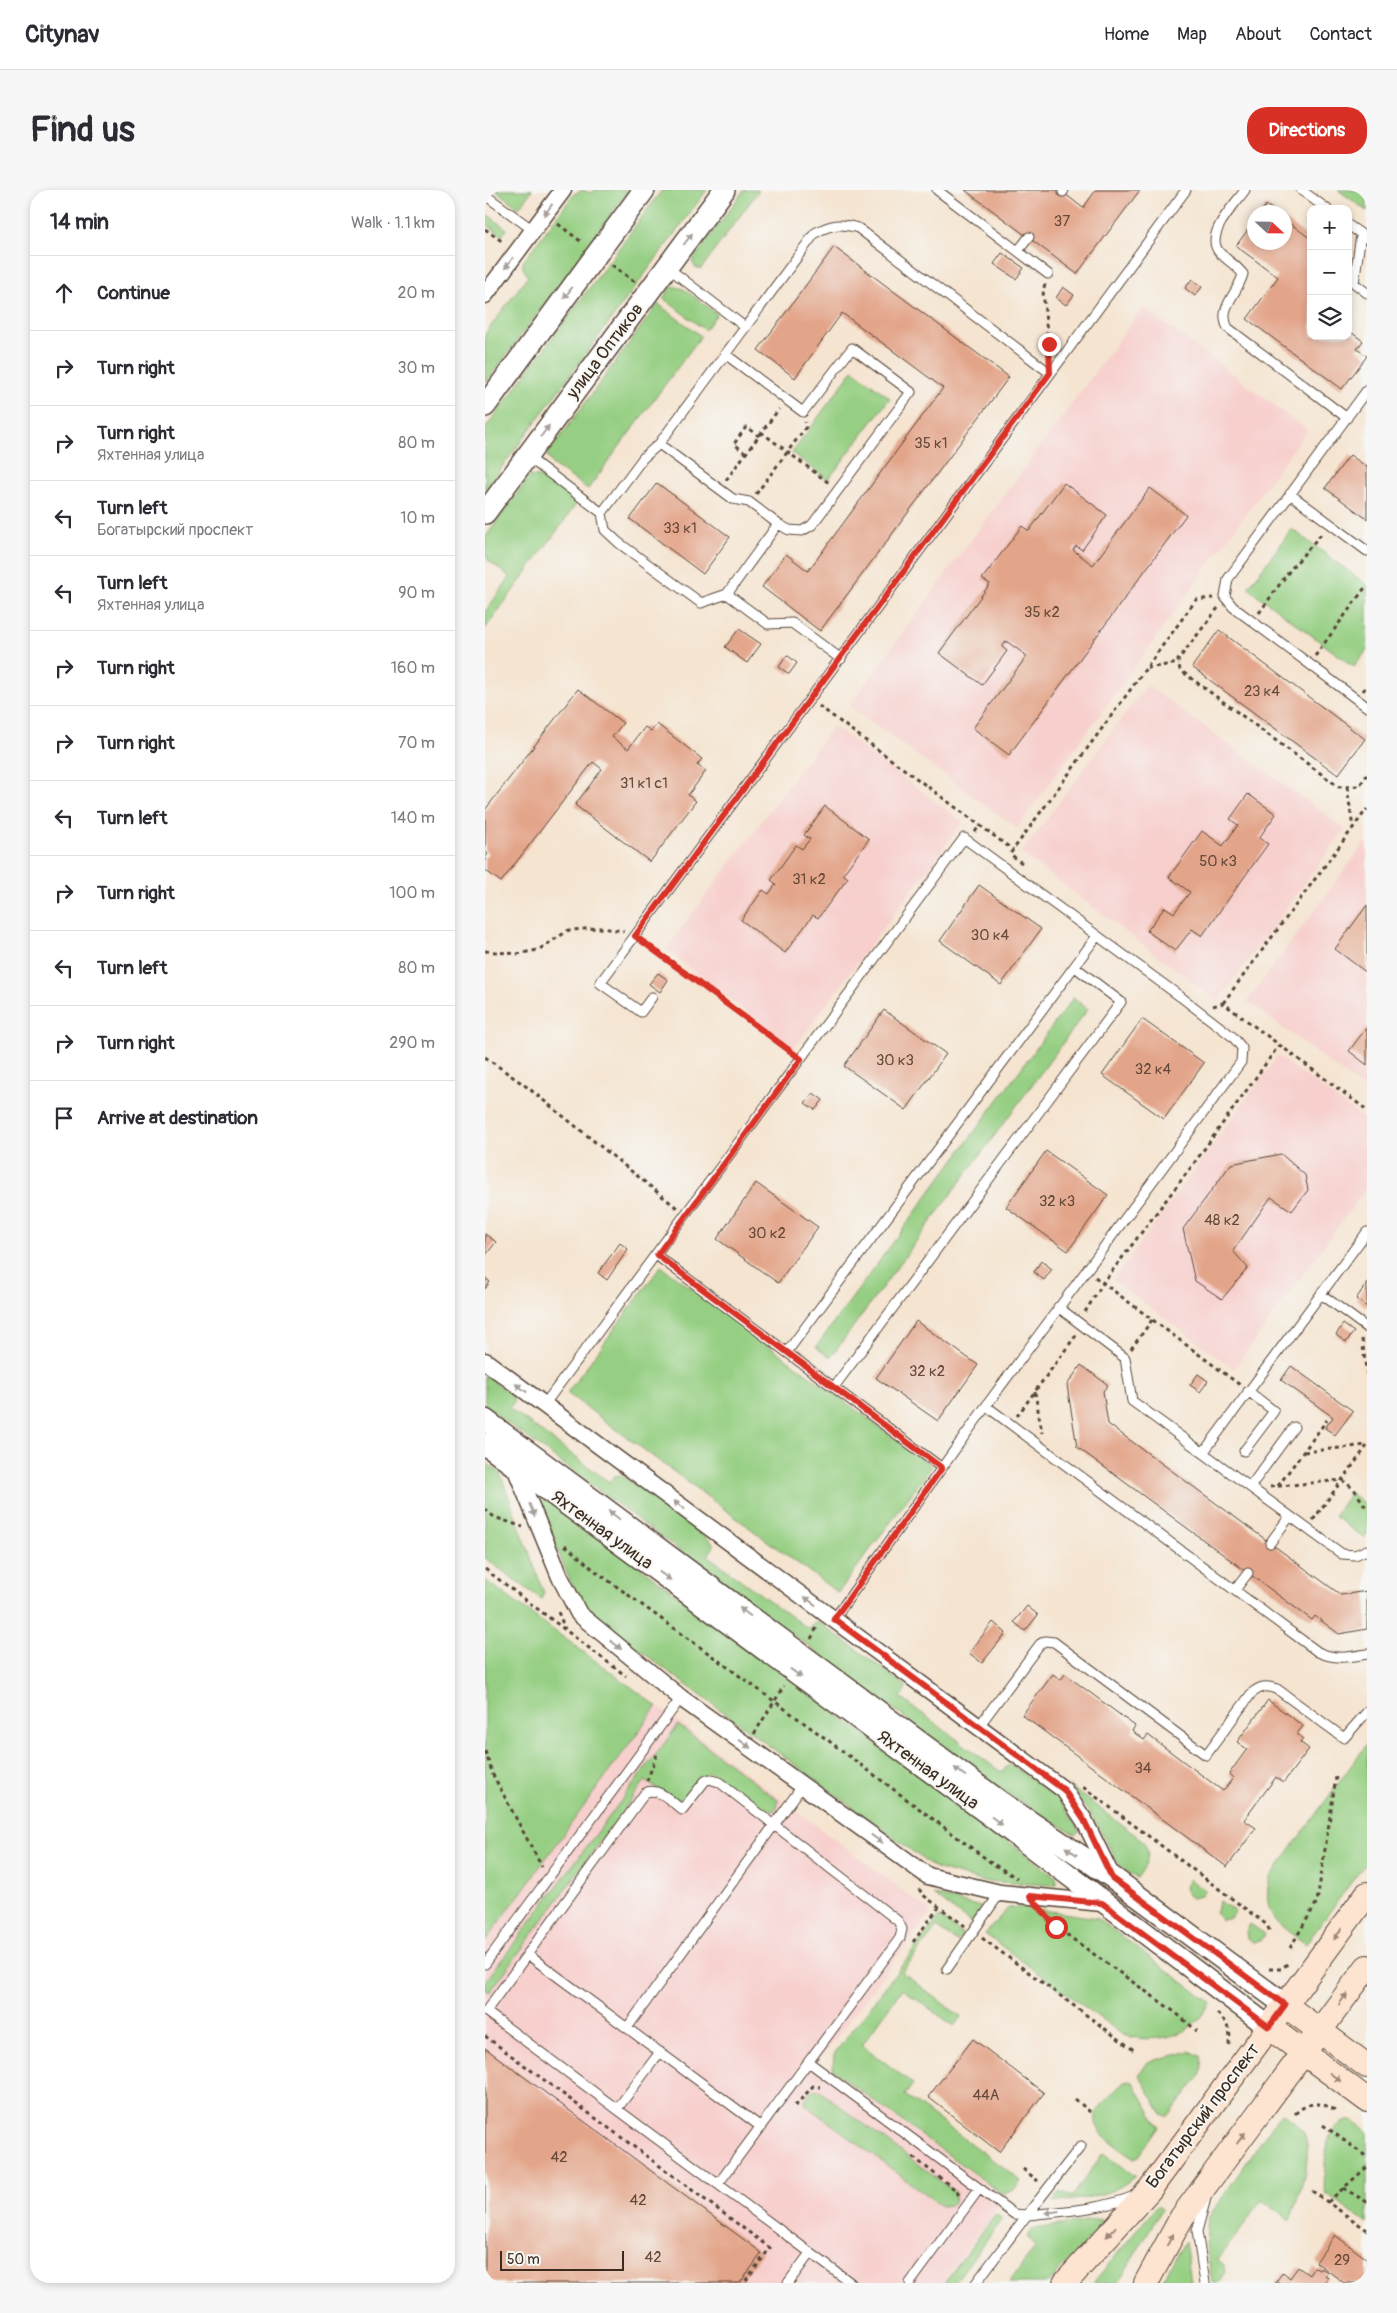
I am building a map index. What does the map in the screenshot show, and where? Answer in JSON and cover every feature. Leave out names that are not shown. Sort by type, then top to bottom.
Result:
[{"type":"main road","name":"Богатырский проспект","points":[[1065,2283],[1150,2188],[1367,1894]]},
{"type":"main road","points":[[1146,2283],[1182,2217],[1367,1967]]},
{"type":"main road","name":"Яхтенная улица","points":[[1285,2005],[1367,2066]]},
{"type":"main road","name":"Яхтенная улица","points":[[1269,2027],[1367,2100]]},
{"type":"street","points":[[485,295],[563,190]]},
{"type":"street","points":[[485,406],[644,190]]},
{"type":"street","name":"улица Оптиков","points":[[485,513],[724,190]]},
{"type":"street","points":[[485,1362],[1064,1790],[1084,1820],[1112,1878]]},
{"type":"street","name":"Яхтенная улица","points":[[485,1420],[999,1801],[1112,1878],[1285,2005]]},
{"type":"street","name":"Яхтенная улица","points":[[485,1444],[1018,1836],[1102,1903],[1269,2027]]},
{"type":"street","points":[[514,1465],[542,1534],[579,1614],[681,1698],[928,1876],[1000,1893],[1102,1903]]},
{"type":"lane","points":[[937,190],[1048,274]]},
{"type":"lane","points":[[652,997],[641,1012],[600,983],[811,700],[1186,190]]},
{"type":"lane","points":[[1245,190],[1215,233],[1213,242],[1219,252],[1236,265],[1243,274],[1240,286],[1224,308],[1223,320],[1228,328],[1347,418]]},
{"type":"lane","points":[[1301,190],[1322,205]]},
{"type":"lane","points":[[485,195],[533,230]]},
{"type":"lane","points":[[602,513],[643,458],[659,444],[815,233],[828,225],[842,224],[858,228],[1050,373]]},
{"type":"lane","points":[[1352,227],[1364,236],[1354,283],[1367,293]]},
{"type":"lane","points":[[1018,251],[1029,237]]},
{"type":"lane","points":[[667,267],[745,327]]},
{"type":"lane","points":[[659,444],[733,498],[749,502],[777,524],[789,530],[802,531],[812,525],[911,392],[852,348],[803,412],[725,354]]},
{"type":"lane","points":[[1367,390],[1228,579],[1225,597],[1233,607],[1252,622],[1367,707]]},
{"type":"lane","points":[[527,456],[602,513],[605,530],[619,543],[701,603],[727,594],[777,524]]},
{"type":"lane","points":[[1290,494],[1367,551]]},
{"type":"lane","points":[[727,594],[768,624],[792,623],[841,659]]},
{"type":"lane","points":[[544,1405],[657,1255],[964,838],[1097,936],[1226,1032],[1242,1048],[1241,1062],[986,1406],[834,1619]]},
{"type":"lane","points":[[787,1352],[1097,936]]},
{"type":"lane","points":[[834,1387],[1121,1002],[1075,967]]},
{"type":"lane","points":[[1203,1453],[1367,1232]]},
{"type":"lane","points":[[657,1255],[942,1468]]},
{"type":"lane","points":[[1321,1294],[1363,1326]]},
{"type":"lane","points":[[1059,1307],[1125,1358],[1132,1401],[1342,1554],[1355,1555],[1367,1550]]},
{"type":"lane","points":[[1243,1451],[1274,1411],[1249,1391]]},
{"type":"lane","points":[[986,1406],[1318,1652],[1328,1657],[1340,1658],[1367,1654]]},
{"type":"lane","points":[[1250,1487],[1294,1427]]},
{"type":"lane","points":[[1270,1543],[1290,1516]]},
{"type":"lane","points":[[1235,1590],[1248,1573]]},
{"type":"lane","points":[[979,1726],[1040,1644],[1045,1641],[1054,1642],[1206,1755],[1251,1694],[1258,1688],[1267,1686],[1277,1689],[1344,1738],[1367,1712]]},
{"type":"lane","points":[[485,1964],[547,1877],[681,1698]]},
{"type":"lane","points":[[718,2184],[900,1938],[902,1929],[898,1921],[714,1780],[705,1781],[701,1784],[682,1810],[654,1790],[645,1793],[485,2011],[851,2283]]},
{"type":"lane","points":[[627,2028],[803,1785]]},
{"type":"lane","points":[[947,1968],[1000,1893]]},
{"type":"lane","points":[[527,1954],[761,2127]]},
{"type":"lane","points":[[617,2109],[660,2052]]},
{"type":"lane","points":[[810,2062],[1014,2214],[1027,2215],[1111,2204],[1150,2188]]},
{"type":"lane","points":[[976,2283],[1081,2146]]},
{"type":"lane","points":[[1205,2283],[1197,2231],[1212,2177]]},
{"type":"lane","points":[[910,2283],[979,2189]]},
{"type":"lane","points":[[788,2283],[810,2253]]},
{"type":"path","points":[[552,220],[587,246]]},
{"type":"path","points":[[485,228],[503,242]]},
{"type":"path","points":[[608,262],[637,284]]},
{"type":"path","points":[[1048,274],[1043,291],[1050,373]]},
{"type":"path","points":[[720,488],[786,399]]},
{"type":"path","points":[[749,502],[806,427],[803,412]]},
{"type":"path","points":[[746,453],[734,444],[746,427],[787,452],[838,490]]},
{"type":"path","points":[[1252,622],[1290,570],[1330,524]]},
{"type":"path","points":[[1309,664],[1367,586]]},
{"type":"path","points":[[1225,597],[1178,660],[1181,670],[1339,787],[1359,786],[1367,775]]},
{"type":"path","points":[[1026,866],[1010,854],[1195,600],[1225,597]]},
{"type":"path","points":[[1146,668],[1179,663]]},
{"type":"path","points":[[811,700],[1013,850]]},
{"type":"path","points":[[1347,787],[1353,828]]},
{"type":"path","points":[[1223,1003],[1367,809]]},
{"type":"path","points":[[485,951],[517,954],[537,950],[569,930],[600,928],[636,934],[801,1059]]},
{"type":"path","points":[[1246,1020],[1367,1110]]},
{"type":"path","points":[[1083,1315],[1103,1283],[1195,1162],[1279,1045]]},
{"type":"path","points":[[485,1057],[527,1087],[686,1215]]},
{"type":"path","points":[[1086,1270],[1249,1391]]},
{"type":"path","points":[[1125,1358],[1153,1320]]},
{"type":"path","points":[[1363,1326],[1367,1376]]},
{"type":"path","points":[[1011,1424],[1076,1336]]},
{"type":"path","points":[[1035,1392],[1045,1449]]},
{"type":"path","points":[[1278,1487],[1327,1420]]},
{"type":"path","points":[[1303,1452],[1367,1445]]},
{"type":"path","points":[[1306,1528],[1367,1445]]},
{"type":"path","points":[[1250,1487],[1278,1487],[1342,1480],[1354,1489],[1367,1509]]},
{"type":"path","points":[[485,1509],[502,1520],[564,1544],[594,1570],[829,1741],[993,1864],[1017,1877],[1056,1927],[1197,2030]]},
{"type":"path","points":[[485,1751],[493,1775],[547,1877]]},
{"type":"path","points":[[1290,1948],[1317,1902],[1336,1778]]},
{"type":"path","points":[[923,1895],[1135,2051]]},
{"type":"path","points":[[1266,1968],[1273,1970],[1281,1969],[1293,1959]]},
{"type":"path","points":[[1213,2009],[1222,2018],[1231,2034],[1228,2047],[1224,2052]]},
{"type":"path","points":[[485,2036],[770,2248],[744,2283]]},
{"type":"path","points":[[795,2106],[813,2086],[826,2090]]},
{"type":"path","points":[[1075,2099],[1090,2112]]},
{"type":"path","points":[[1295,2114],[1304,2106],[1317,2103],[1337,2111]]},
{"type":"path","points":[[1323,2125],[1367,2158]]},
{"type":"path","points":[[911,2155],[957,2191],[958,2201]]},
{"type":"path","points":[[1328,2202],[1365,2171],[1367,2167]]},
{"type":"path","points":[[1023,2169],[1038,2181]]},
{"type":"path","points":[[1343,2188],[1367,2202]]},
{"type":"path","points":[[1312,2191],[1367,2230]]},
{"type":"shaded area","points":[[1143,307],[1307,430],[1017,828],[849,706]]},
{"type":"shaded area","points":[[1147,685],[1345,829],[1218,1001],[1021,853]]},
{"type":"shaded area","points":[[833,726],[963,822],[793,1049],[666,949]]},
{"type":"shaded area","points":[[1367,840],[1367,1091],[1247,1001]]},
{"type":"shaded area","points":[[1278,1056],[1367,1121],[1367,1187],[1234,1369],[1113,1280]]},
{"type":"shaded area","points":[[657,1706],[931,1912],[818,2062],[1005,2198],[942,2283],[485,2283],[485,1942]]},
{"type":"green space","points":[[495,190],[532,190],[519,208]]},
{"type":"green space","points":[[583,190],[591,193],[593,190],[629,190],[485,384],[485,334],[528,276],[523,268],[523,262],[574,194]]},
{"type":"green space","points":[[662,190],[707,190],[485,490],[485,429]]},
{"type":"green space","points":[[744,190],[759,190],[701,269],[695,267],[692,261]]},
{"type":"green space","points":[[1338,190],[1367,190],[1367,211]]},
{"type":"green space","points":[[485,213],[507,229],[502,236],[485,223]]},
{"type":"green space","points":[[672,286],[684,289],[717,314],[705,330],[663,298]]},
{"type":"green space","points":[[658,304],[701,336],[588,489],[553,465],[547,455]]},
{"type":"green space","points":[[853,370],[890,398],[828,480],[792,453]]},
{"type":"green space","points":[[530,476],[545,478],[578,502],[485,629],[485,612],[510,577],[489,561],[485,555],[485,538]]},
{"type":"green space","points":[[1292,529],[1367,585],[1367,650],[1354,667],[1248,588]]},
{"type":"green space","points":[[1073,998],[1088,1009],[830,1358],[816,1347]]},
{"type":"green space","points":[[661,1266],[932,1466],[838,1593],[567,1393]]},
{"type":"green space","points":[[485,1375],[512,1395],[514,1402],[509,1408],[609,1482],[614,1476],[621,1475],[712,1542],[714,1546],[708,1556],[808,1629],[816,1622],[820,1623],[905,1685],[906,1689],[901,1698],[1001,1772],[1009,1765],[1013,1766],[1058,1798],[1080,1831],[1076,1835],[1005,1792],[485,1406]]},
{"type":"green space","points":[[485,1462],[500,1473],[544,1593],[541,1599],[485,1558]]},
{"type":"green space","points":[[539,1492],[1056,1877],[1056,1884],[982,1881],[935,1868],[604,1624],[593,1615],[583,1602],[566,1573]]},
{"type":"green space","points":[[1350,1493],[1365,1504],[1367,1501],[1367,1534],[1364,1538],[1334,1516]]},
{"type":"green space","points":[[485,1580],[657,1706],[485,1942]]},
{"type":"green space","points":[[678,1725],[778,1800],[777,1807],[773,1811],[761,1810],[709,1772],[686,1800],[674,1800],[645,1781],[490,1992],[485,1988],[485,1982]]},
{"type":"green space","points":[[1367,1744],[1367,1861],[1306,1944],[1279,1924],[1270,1910],[1268,1890],[1270,1877]]},
{"type":"green space","points":[[1069,1786],[1142,1840],[1148,1855],[1137,1878],[1121,1867],[1091,1815]]},
{"type":"green space","points":[[1189,1879],[1205,1890],[1201,1896],[1192,1898],[1187,1894],[1185,1887]]},
{"type":"green space","points":[[933,1895],[981,1907],[971,1923]]},
{"type":"green space","points":[[1220,1901],[1235,1912],[1231,1918],[1222,1920],[1215,1913]]},
{"type":"green space","points":[[1022,1907],[1097,1918],[1211,2003],[1196,2022],[1180,2033],[1152,2039],[1123,2035],[985,1934],[1008,1908]]},
{"type":"green space","points":[[939,1917],[963,1935],[957,1942],[937,1927],[902,1972],[961,2017],[954,2026],[902,1989],[862,2045],[913,2084],[905,2095],[1021,2181],[1015,2189],[1002,2194],[833,2071],[834,2054]]},
{"type":"green space","points":[[1250,1924],[1265,1934],[1261,1941],[1252,1942],[1247,1938],[1246,1932]]},
{"type":"green space","points":[[1190,2051],[1200,2056],[1201,2074],[1170,2114],[1166,2116],[1162,2114],[1139,2075],[1148,2062]]},
{"type":"green space","points":[[1124,2082],[1133,2082],[1159,2127],[1139,2156],[1134,2158],[1106,2138],[1100,2131],[1096,2117],[1107,2098]]},
{"type":"green space","points":[[817,2089],[955,2192],[954,2202],[950,2205],[941,2206],[805,2104],[808,2094]]},
{"type":"green space","points":[[1281,2113],[1300,2127],[1305,2136],[1307,2147],[1305,2173],[1290,2220],[1262,2200],[1218,2260],[1224,2265],[1225,2272],[1218,2283],[1212,2283],[1206,2244],[1208,2218]]},
{"type":"green space","points":[[1352,2120],[1367,2131],[1367,2223],[1326,2193],[1324,2187],[1327,2146],[1330,2137],[1342,2123]]},
{"type":"green space","points":[[1103,2153],[1135,2176],[1126,2183],[1107,2192],[1086,2198],[1053,2203],[1059,2192],[1072,2197]]},
{"type":"green space","points":[[1157,2206],[1162,2209],[1118,2283],[1093,2283]]},
{"type":"green space","points":[[996,2214],[1002,2219],[954,2283],[944,2283]]},
{"type":"green space","points":[[1100,2219],[1101,2223],[1098,2229],[1048,2283],[1009,2283],[1035,2247],[1027,2235],[1033,2229]]},
{"type":"green space","points":[[1185,2241],[1191,2283],[1160,2283]]},
{"type":"building","points":[[965,190],[1060,190],[1083,208],[1096,190],[1140,190],[1077,274]]},
{"type":"building","points":[[1292,225],[1307,236],[1307,340],[1352,340],[1352,333],[1363,341],[1357,349],[1367,356],[1342,389],[1247,319],[1278,277],[1236,246],[1247,231],[1247,250],[1292,250]]},
{"type":"building","points":[[834,247],[1009,377],[820,631],[762,587],[786,554],[808,571],[943,388],[842,313],[795,378],[758,350]]},
{"type":"building","points":[[1002,253],[1024,268],[1016,279],[994,264]]},
{"type":"building","points":[[1192,279],[1202,287],[1195,296],[1185,288]]},
{"type":"building","points":[[1063,287],[1074,295],[1066,305],[1056,298]]},
{"type":"building","points":[[1350,455],[1367,467],[1367,519],[1325,488]]},
{"type":"building","points":[[657,483],[730,537],[703,574],[630,519]]},
{"type":"building","points":[[1064,483],[1107,515],[1082,550],[1076,546],[1073,550],[1093,565],[1150,488],[1186,515],[1009,755],[973,728],[1027,656],[1006,641],[1002,647],[1007,651],[982,685],[939,653],[990,584],[982,579],[1022,526],[1029,531]]},
{"type":"building","points":[[739,629],[761,644],[747,663],[725,647]]},
{"type":"building","points":[[1219,630],[1365,739],[1338,775],[1192,667]]},
{"type":"building","points":[[787,655],[797,663],[789,674],[779,667]]},
{"type":"building","points":[[578,689],[623,723],[612,737],[628,749],[645,727],[651,731],[657,724],[702,759],[697,765],[706,771],[688,795],[696,801],[650,862],[575,805],[602,769],[593,762],[501,882],[485,870],[485,858],[488,854],[485,851],[485,810]]},
{"type":"building","points":[[1248,794],[1276,814],[1259,838],[1268,844],[1202,936],[1192,929],[1175,951],[1147,931],[1165,907],[1174,913],[1190,892],[1169,877],[1202,831],[1223,846],[1238,825],[1230,819]]},
{"type":"building","points":[[825,806],[869,839],[843,874],[848,878],[818,918],[813,915],[785,953],[741,920],[763,890],[769,894],[776,884],[771,880],[796,845],[802,849],[810,839],[804,835]]},
{"type":"building","points":[[979,885],[1041,929],[1001,985],[940,941]]},
{"type":"building","points":[[1367,905],[1367,973],[1335,949]]},
{"type":"building","points":[[658,973],[668,980],[660,992],[649,984]]},
{"type":"building","points":[[884,1010],[946,1054],[906,1110],[844,1066]]},
{"type":"building","points":[[1142,1019],[1204,1063],[1164,1119],[1102,1075]]},
{"type":"building","points":[[1367,1027],[1367,1065],[1349,1051]]},
{"type":"building","points":[[813,1093],[823,1100],[815,1110],[805,1103]]},
{"type":"building","points":[[1046,1151],[1108,1195],[1068,1251],[1006,1207]]},
{"type":"building","points":[[1281,1154],[1305,1175],[1308,1190],[1292,1211],[1271,1197],[1233,1251],[1248,1268],[1222,1299],[1195,1281],[1183,1229],[1231,1164]]},
{"type":"building","points":[[756,1183],[818,1227],[778,1283],[717,1239]]},
{"type":"building","points":[[485,1234],[496,1242],[485,1256]]},
{"type":"building","points":[[620,1243],[628,1249],[607,1280],[598,1273]]},
{"type":"building","points":[[1041,1261],[1052,1269],[1044,1280],[1034,1272]]},
{"type":"building","points":[[485,1278],[490,1282],[485,1289]]},
{"type":"building","points":[[1367,1283],[1367,1307],[1356,1299]]},
{"type":"building","points":[[916,1321],[978,1365],[938,1421],[876,1378]]},
{"type":"building","points":[[1343,1324],[1354,1332],[1346,1342],[1336,1335]]},
{"type":"building","points":[[1081,1365],[1108,1385],[1103,1391],[1108,1424],[1341,1595],[1367,1591],[1367,1629],[1339,1634],[1315,1616],[1312,1620],[1077,1447],[1067,1385]]},
{"type":"building","points":[[1291,1366],[1353,1411],[1335,1435],[1325,1428],[1333,1417],[1281,1380]]},
{"type":"building","points":[[1198,1374],[1208,1381],[1200,1392],[1190,1385]]},
{"type":"building","points":[[1027,1606],[1038,1615],[1025,1631],[1014,1622]]},
{"type":"building","points":[[993,1622],[1006,1633],[982,1663],[969,1653]]},
{"type":"building","points":[[1053,1674],[1061,1680],[1065,1674],[1135,1726],[1132,1731],[1144,1740],[1148,1735],[1223,1791],[1233,1778],[1229,1774],[1247,1749],[1237,1742],[1268,1700],[1303,1726],[1297,1734],[1303,1738],[1300,1742],[1309,1749],[1283,1783],[1276,1777],[1244,1820],[1256,1828],[1227,1867],[1022,1715]]},
{"type":"building","points":[[973,2039],[1044,2093],[999,2152],[928,2097]]},
{"type":"building","points":[[485,2048],[762,2253],[740,2283],[485,2283]]},
{"type":"building","points":[[1335,2235],[1367,2259],[1367,2283],[1344,2283],[1316,2262]]},
{"type":"building","points":[[1298,2267],[1309,2275],[1314,2267],[1319,2270],[1321,2268],[1327,2272],[1325,2275],[1328,2277],[1324,2283],[1275,2283],[1283,2272],[1290,2278]]},
{"type":"route","points":[[1049,344],[1050,373],[635,936],[801,1059],[657,1255],[942,1468],[834,1619],[1064,1790],[1084,1820],[1112,1878],[1285,2005],[1269,2027],[1102,1903],[1030,1896],[1049,1921],[1056,1927]]}]
